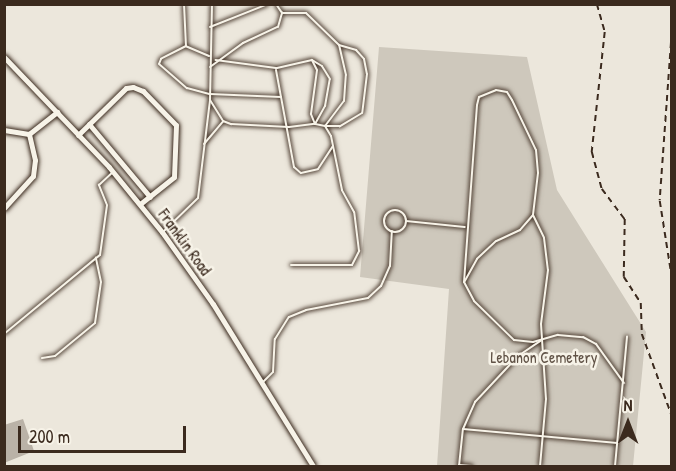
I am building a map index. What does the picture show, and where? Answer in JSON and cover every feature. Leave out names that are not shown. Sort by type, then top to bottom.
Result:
[{"type":"street","name":"Franklin Road","points":[[4,57],[113,172],[162,232],[263,382],[313,466]]},
{"type":"street","points":[[78,135],[126,88],[133,87],[143,91],[177,125],[174,177],[140,204]]},
{"type":"street","points":[[4,130],[29,134],[57,112]]},
{"type":"street","points":[[89,124],[150,197]]},
{"type":"street","points":[[4,208],[33,176],[35,160],[29,134]]},
{"type":"street","points":[[306,466],[308,458]]},
{"type":"lane","points":[[184,4],[186,46]]},
{"type":"lane","points":[[162,232],[198,198],[210,100],[212,4]]},
{"type":"lane","points":[[210,27],[268,4]]},
{"type":"lane","points":[[210,67],[216,60],[278,27],[282,13],[276,4]]},
{"type":"lane","points":[[210,100],[223,121],[231,124],[289,127],[315,124],[325,126],[355,121],[366,100],[364,59],[356,50],[339,45],[306,13],[282,13]]},
{"type":"lane","points":[[325,126],[344,101],[346,75],[339,45]]},
{"type":"lane","points":[[186,46],[210,56]]},
{"type":"lane","points":[[186,46],[161,59],[159,64],[187,88],[210,94],[281,97]]},
{"type":"lane","points":[[216,60],[276,68],[312,60]]},
{"type":"lane","points":[[312,60],[330,79],[325,106],[315,124]]},
{"type":"lane","points":[[312,60],[317,70],[311,102],[315,124]]},
{"type":"lane","points":[[276,70],[289,127],[290,152],[301,173],[318,169],[334,146]]},
{"type":"lane","points":[[540,466],[546,399],[542,339],[541,324],[549,270],[544,238],[533,215],[538,173],[536,150],[507,92],[489,91],[479,97],[477,105],[465,227],[464,282],[481,309],[514,340],[542,339],[558,335],[583,337],[596,344],[624,383]]},
{"type":"lane","points":[[203,144],[223,121]]},
{"type":"lane","points":[[291,265],[356,262],[359,243],[354,212],[342,190],[334,146],[325,126]]},
{"type":"lane","points":[[4,334],[96,258],[103,243],[107,204],[99,185],[113,172]]},
{"type":"lane","points":[[388,212],[401,212],[406,221],[400,230],[392,231],[384,224],[388,212]]},
{"type":"lane","points":[[464,282],[483,253],[496,241],[520,230],[533,215]]},
{"type":"lane","points":[[406,221],[465,227]]},
{"type":"lane","points":[[263,382],[273,372],[275,339],[289,317],[306,310],[368,298],[381,286],[390,266],[392,231]]},
{"type":"lane","points":[[42,358],[55,356],[95,322],[101,282],[96,258]]},
{"type":"lane","points":[[615,466],[627,337]]},
{"type":"lane","points":[[472,466],[459,466],[463,429],[476,402],[491,381],[542,339]]},
{"type":"lane","points":[[463,429],[617,443]]},
{"type":"path","points":[[597,4],[605,32],[592,152],[602,189],[625,219],[624,277],[641,303],[642,334],[672,416]]},
{"type":"path","points":[[672,32],[662,131],[660,201],[672,278]]},
{"type":"green space","name":"Lebanon Cemetery","points":[[379,47],[527,57],[557,190],[646,332],[633,466],[437,466],[449,289],[360,277]]},
{"type":"building","points":[[23,419],[34,451],[4,463],[4,425]]}]
